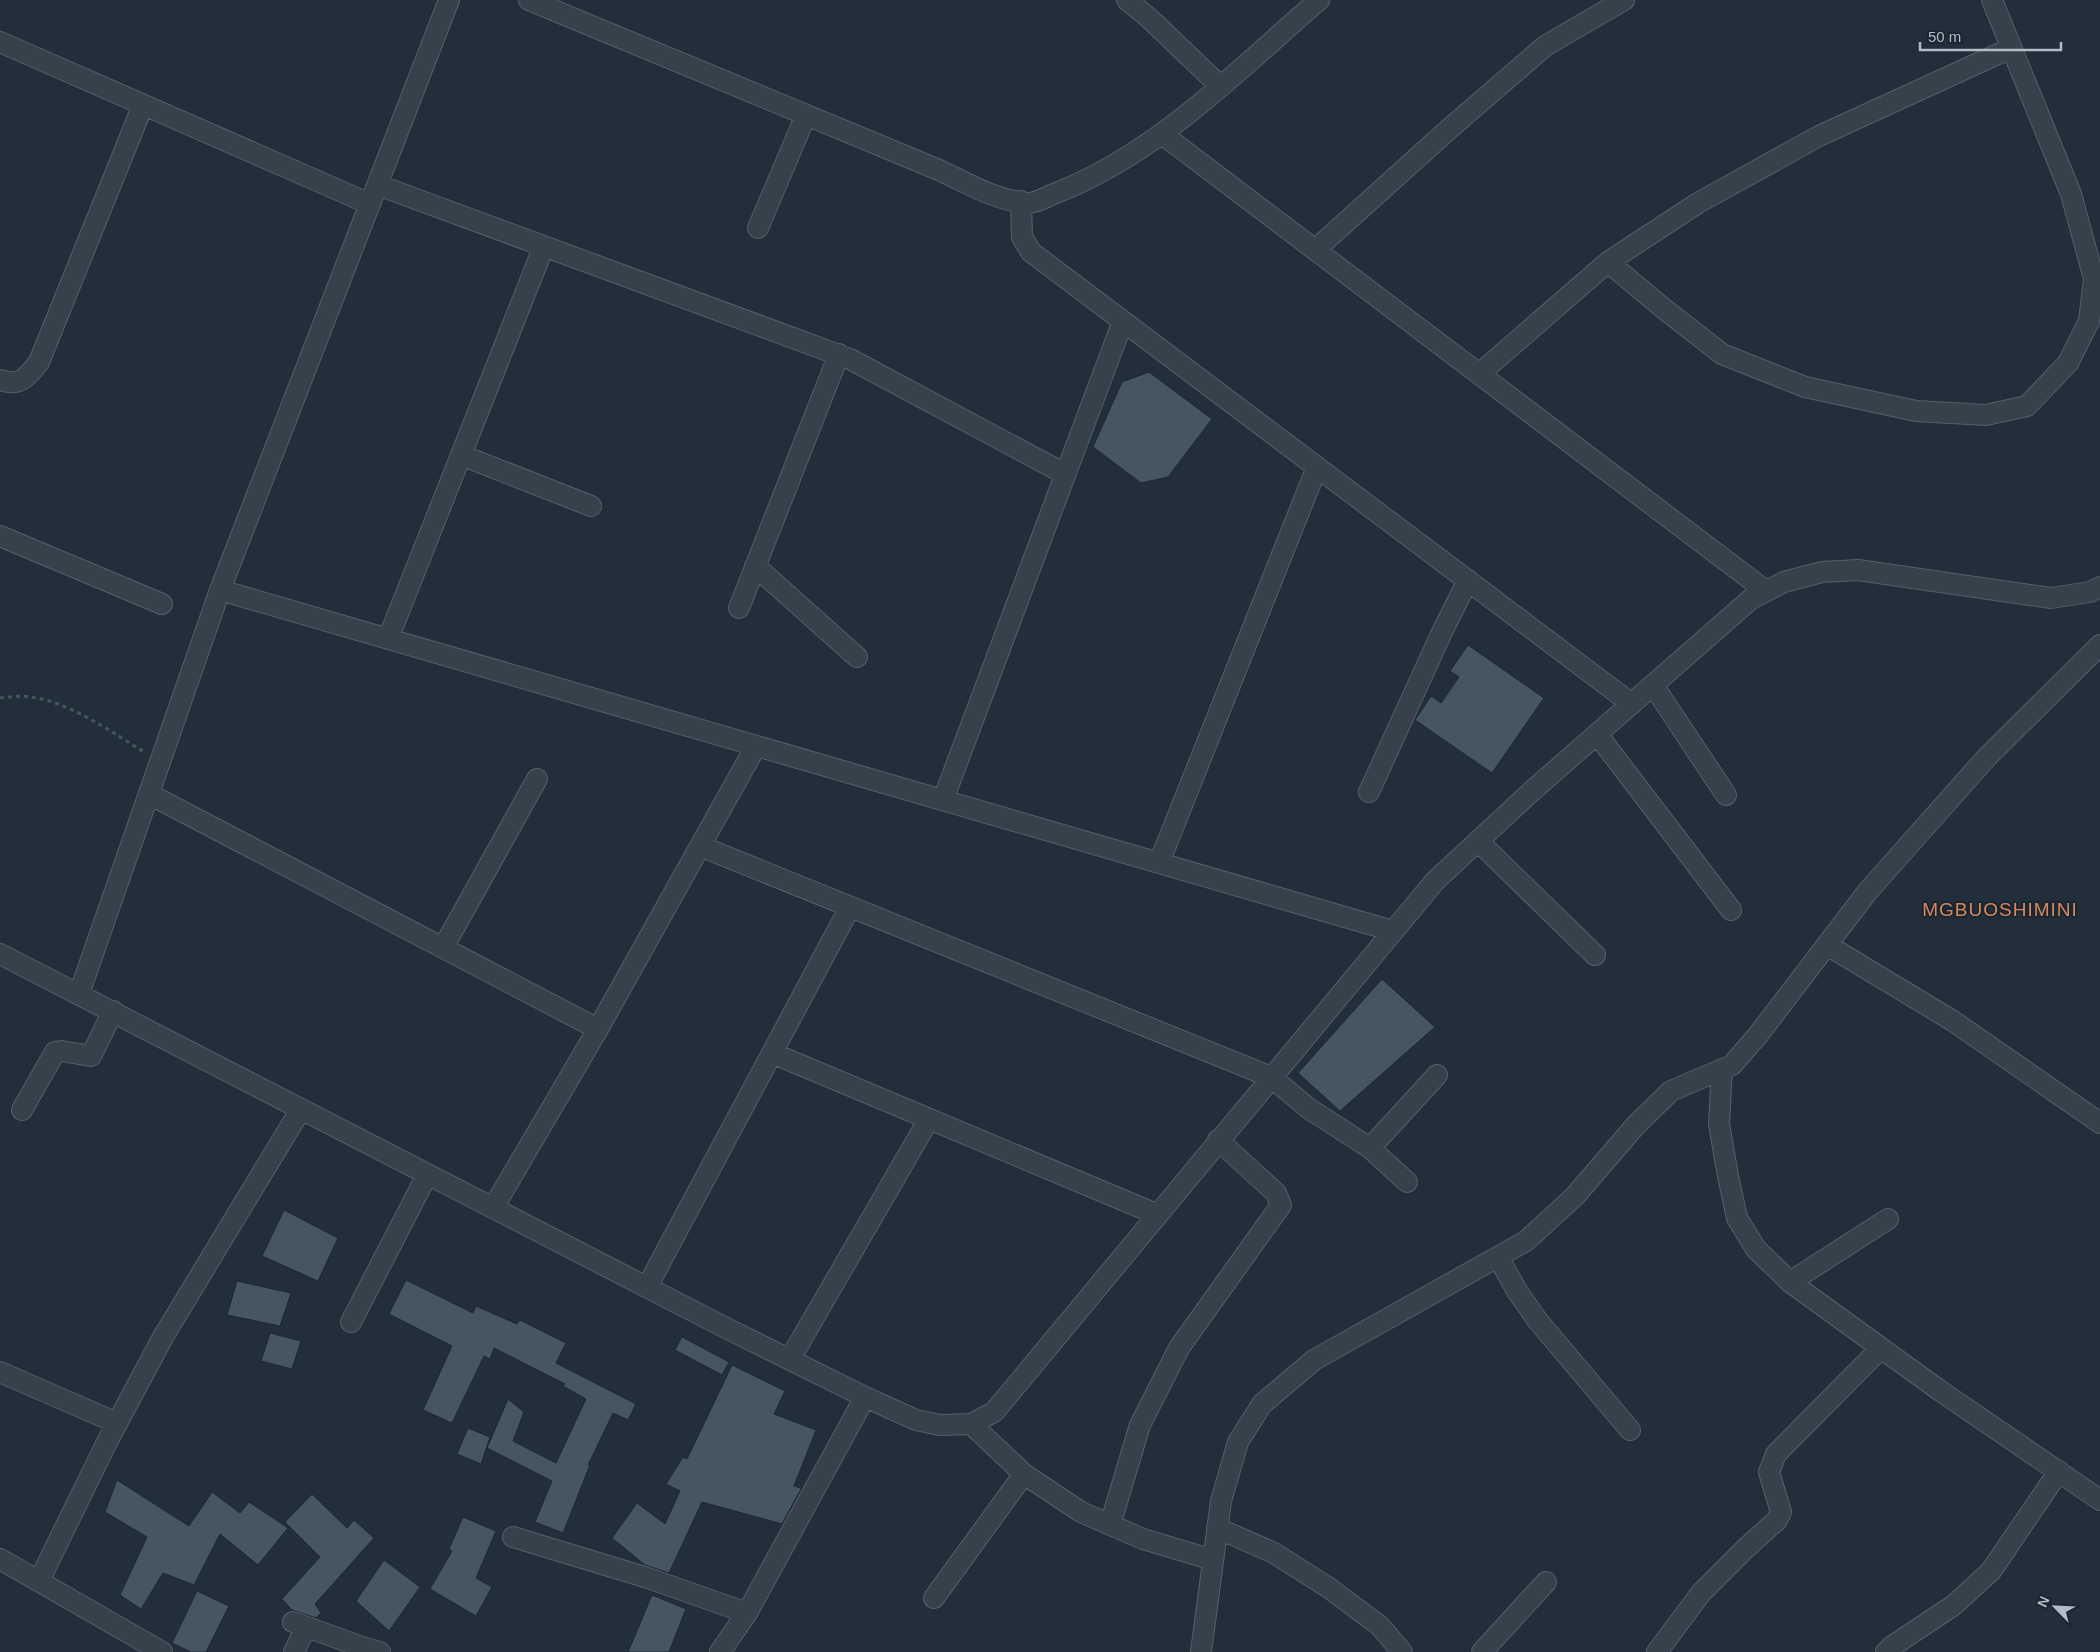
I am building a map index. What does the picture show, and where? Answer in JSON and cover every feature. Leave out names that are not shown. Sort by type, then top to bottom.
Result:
[{"type":"street","points":[[79,994],[220,590],[449,0]]},
{"type":"street","points":[[529,0],[939,170],[999,198],[1030,203],[1067,189],[1116,164],[1162,134],[1319,0]]},
{"type":"street","points":[[1127,0],[1149,18],[1220,86]]},
{"type":"street","points":[[1315,250],[1449,129],[1545,46],[1624,0]]},
{"type":"street","points":[[1608,262],[1722,354],[1805,387],[1916,411],[1986,415],[2027,406],[2068,364],[2089,321],[2094,279],[2071,194],[1992,0]]},
{"type":"street","points":[[0,42],[370,204]]},
{"type":"street","points":[[1479,374],[1608,262],[1698,203],[1819,136],[2011,48]]},
{"type":"street","points":[[0,380],[11,384],[25,379],[39,362],[143,105]]},
{"type":"street","points":[[758,228],[806,115]]},
{"type":"street","points":[[1162,134],[1766,591]]},
{"type":"street","points":[[378,185],[839,354],[1065,474]]},
{"type":"street","points":[[1021,202],[1022,237],[1031,252],[1632,704]]},
{"type":"street","points":[[388,639],[544,246]]},
{"type":"street","points":[[943,800],[1122,321]]},
{"type":"street","points":[[739,608],[839,354]]},
{"type":"street","points":[[461,455],[591,506]]},
{"type":"street","points":[[1159,863],[1317,467]]},
{"type":"street","points":[[0,536],[162,604]]},
{"type":"street","points":[[755,566],[857,657]]},
{"type":"street","points":[[0,954],[428,1175],[865,1397],[916,1420],[940,1425],[970,1424],[994,1412],[1156,1214],[1435,881],[1597,734],[1751,600],[1784,582],[1822,572],[1858,570],[2051,598],[2090,592],[2100,587]]},
{"type":"street","points":[[1369,792],[1442,632],[1468,580]]},
{"type":"street","points":[[220,590],[1393,931]]},
{"type":"street","points":[[1201,1652],[1221,1501],[1238,1442],[1262,1404],[1314,1360],[1526,1241],[1575,1196],[1636,1126],[1671,1091],[1732,1065],[1744,1053],[1868,891],[1987,757],[2100,645]]},
{"type":"street","points":[[1653,685],[1726,795]]},
{"type":"street","points":[[1597,734],[1731,910]]},
{"type":"street","points":[[493,1208],[598,1029],[756,746]]},
{"type":"street","points":[[443,948],[537,779]]},
{"type":"street","points":[[149,794],[598,1029]]},
{"type":"street","points":[[1478,841],[1595,955]]},
{"type":"street","points":[[700,846],[1270,1077],[1308,1108],[1370,1148],[1407,1182]]},
{"type":"street","points":[[647,1287],[850,907]]},
{"type":"street","points":[[1827,944],[1953,1022],[2082,1108],[2100,1123]]},
{"type":"street","points":[[22,1110],[55,1052],[61,1051],[91,1056],[113,1011]]},
{"type":"street","points":[[772,1052],[1156,1214]]},
{"type":"street","points":[[1722,1069],[1719,1124],[1737,1218],[1756,1248],[1790,1282],[1939,1390],[2100,1500]]},
{"type":"street","points":[[1370,1148],[1437,1075]]},
{"type":"street","points":[[39,1582],[117,1423],[163,1337],[301,1109]]},
{"type":"street","points":[[790,1359],[929,1119]]},
{"type":"street","points":[[1110,1525],[1140,1425],[1179,1348],[1281,1205],[1276,1193],[1218,1140]]},
{"type":"street","points":[[351,1322],[428,1175]]},
{"type":"street","points":[[1790,1282],[1888,1219]]},
{"type":"street","points":[[1498,1257],[1517,1291],[1538,1322],[1630,1430]]},
{"type":"street","points":[[1657,1652],[1701,1593],[1777,1520],[1780,1512],[1769,1472],[1776,1454],[1881,1348]]},
{"type":"street","points":[[0,1372],[117,1423]]},
{"type":"street","points":[[720,1652],[747,1613],[865,1397]]},
{"type":"street","points":[[970,1424],[1024,1474],[1081,1512],[1143,1539],[1213,1560]]},
{"type":"street","points":[[1886,1652],[1954,1605],[1991,1571],[2058,1471]]},
{"type":"street","points":[[934,1598],[1024,1474]]},
{"type":"street","points":[[1217,1528],[1274,1553],[1329,1588],[1380,1626],[1402,1652]]},
{"type":"street","points":[[513,1537],[648,1578],[747,1613]]},
{"type":"street","points":[[0,1559],[162,1652]]},
{"type":"street","points":[[1482,1652],[1546,1582]]},
{"type":"street","points":[[294,1652],[299,1625],[380,1652]]},
{"type":"path","points":[[0,698],[31,696],[63,706],[94,720],[160,762]]},
{"type":"building","points":[[1149,372],[1212,419],[1168,477],[1141,483],[1093,447],[1122,382]]},
{"type":"building","points":[[1468,645],[1544,698],[1492,773],[1415,720],[1431,696],[1441,703],[1459,677],[1450,671]]},
{"type":"building","points":[[1382,979],[1435,1027],[1340,1111],[1298,1073]]},
{"type":"building","points":[[284,1210],[338,1238],[318,1281],[262,1256]]},
{"type":"building","points":[[406,1280],[473,1313],[476,1306],[517,1324],[520,1320],[566,1343],[556,1363],[636,1404],[628,1420],[613,1413],[588,1465],[590,1465],[563,1533],[535,1522],[552,1481],[487,1448],[508,1399],[524,1412],[513,1441],[556,1463],[586,1399],[563,1386],[565,1384],[494,1348],[490,1359],[484,1356],[452,1423],[423,1410],[452,1346],[389,1314]]},
{"type":"building","points":[[237,1281],[291,1293],[280,1326],[227,1315]]},
{"type":"building","points":[[270,1333],[301,1341],[292,1369],[261,1361]]},
{"type":"building","points":[[682,1337],[729,1362],[722,1375],[675,1350]]},
{"type":"building","points":[[732,1365],[785,1391],[774,1414],[816,1430],[794,1486],[801,1488],[800,1491],[782,1524],[702,1502],[669,1573],[645,1565],[612,1538],[637,1503],[665,1524],[680,1491],[666,1484],[683,1457],[687,1459]]},
{"type":"building","points":[[468,1428],[490,1437],[481,1464],[457,1454]]},
{"type":"building","points":[[117,1480],[189,1526],[212,1492],[240,1513],[249,1502],[288,1528],[258,1565],[220,1534],[194,1585],[163,1573],[141,1609],[120,1595],[147,1537],[105,1512]]},
{"type":"building","points":[[312,1494],[347,1528],[354,1520],[374,1538],[315,1604],[321,1613],[316,1618],[292,1610],[282,1599],[320,1557],[285,1522]]},
{"type":"building","points":[[463,1517],[496,1531],[476,1578],[492,1587],[476,1616],[430,1589],[452,1551],[449,1549]]},
{"type":"building","points":[[384,1560],[420,1587],[389,1631],[356,1601]]},
{"type":"building","points":[[197,1591],[229,1606],[206,1652],[191,1652],[172,1643]]},
{"type":"building","points":[[652,1595],[686,1609],[669,1652],[628,1652]]},
{"type":"district","name":"MGBUOSHIMINI","points":[[2000,909]]}]
